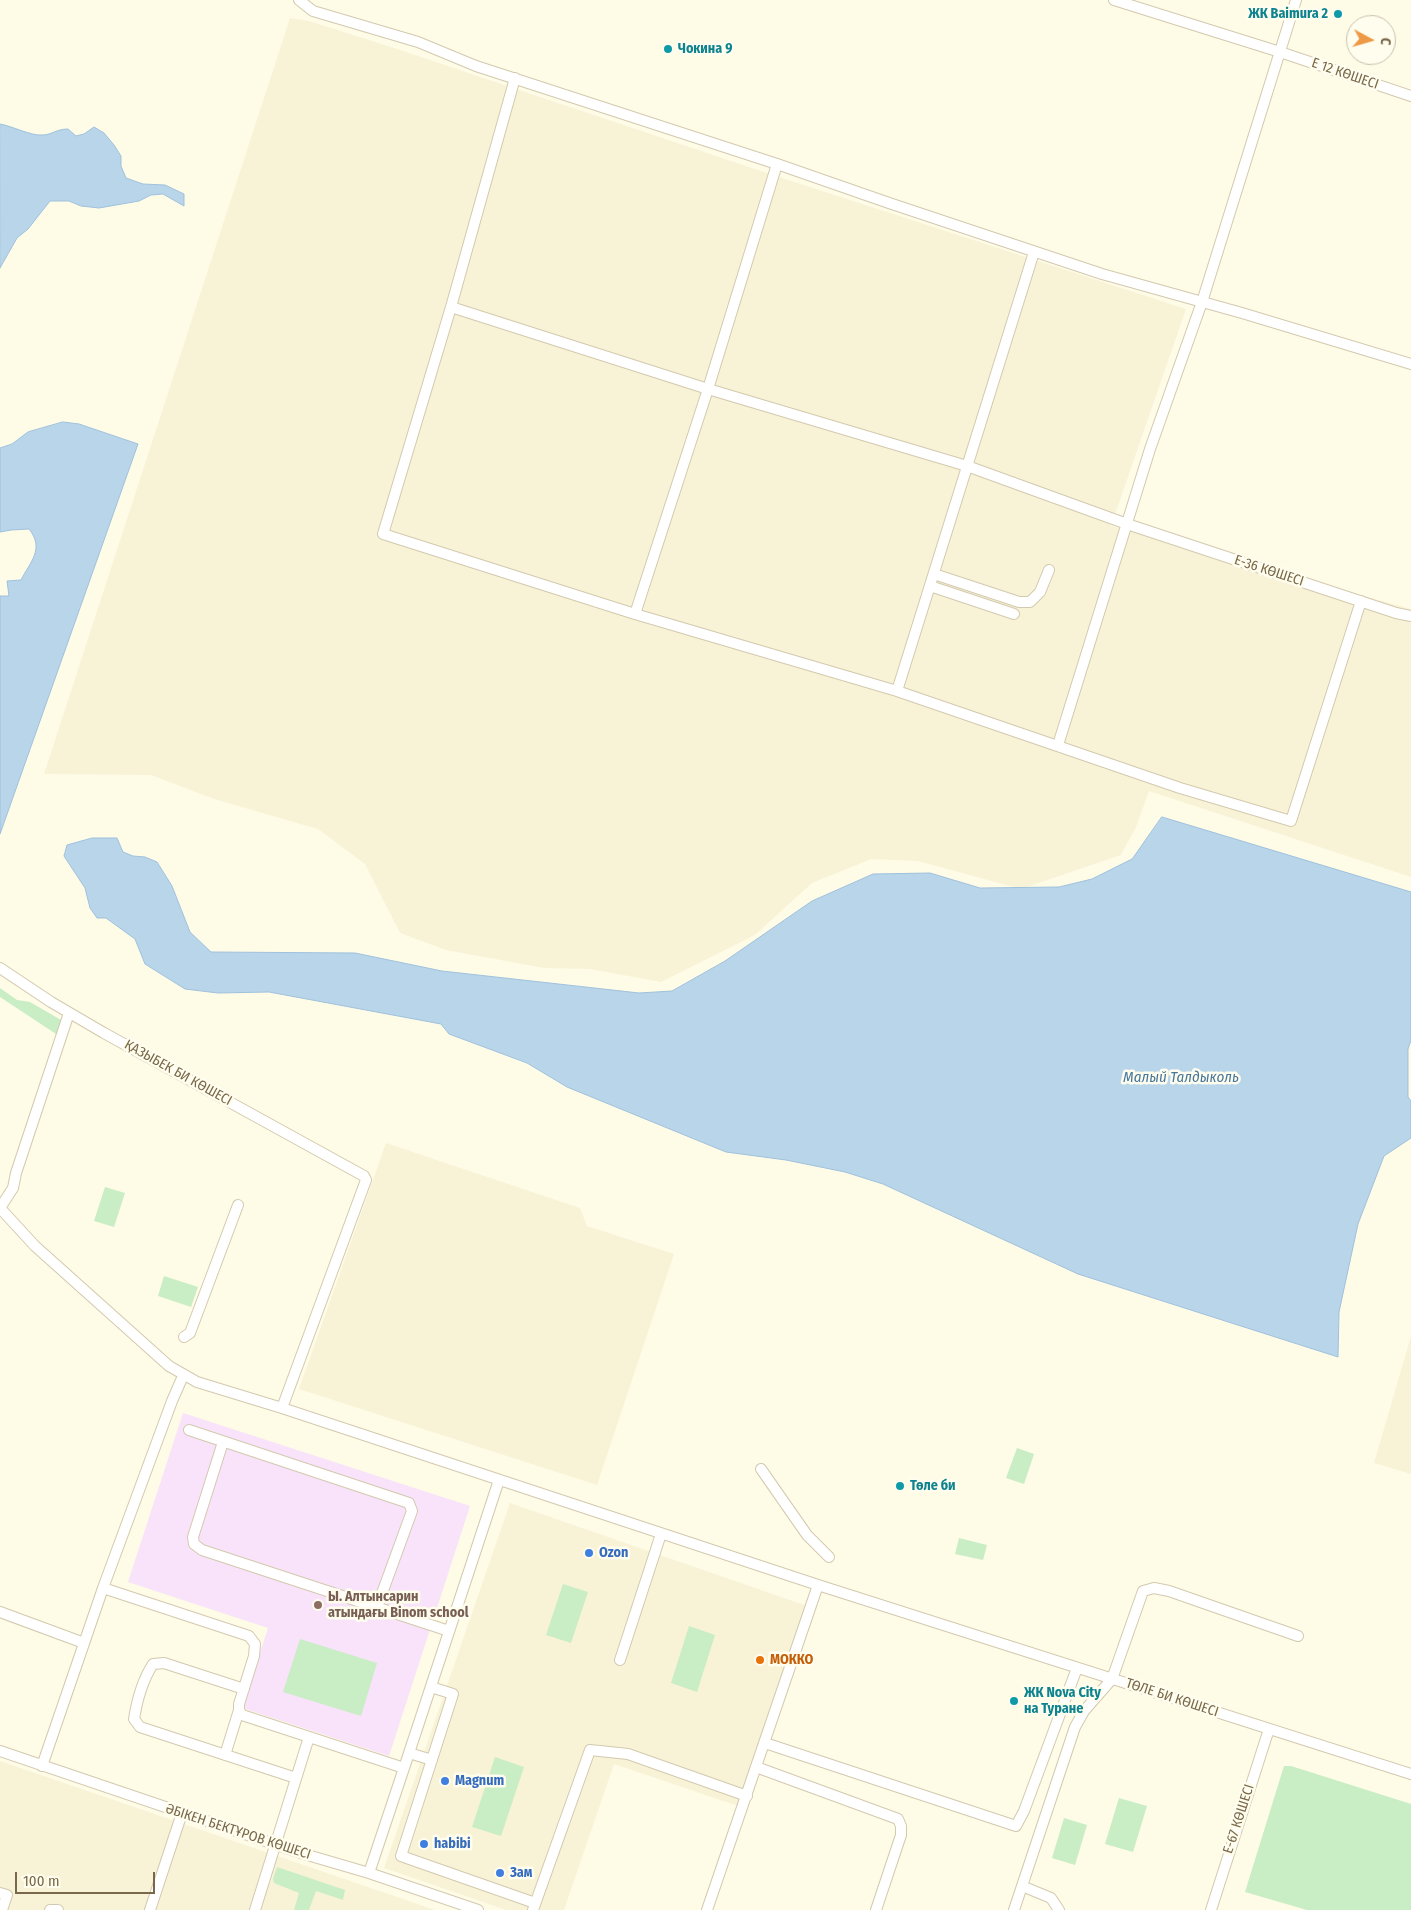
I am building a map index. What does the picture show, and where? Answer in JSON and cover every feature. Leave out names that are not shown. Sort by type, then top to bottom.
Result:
[{"type":"street","points":[[299,0],[313,10],[418,42],[476,66],[777,164],[1034,252],[1102,274],[1242,312],[1411,364]]},
{"type":"street","name":"Е 12 КӨШЕСІ","points":[[1114,0],[1280,52],[1411,96]]},
{"type":"street","points":[[1058,745],[1150,449],[1202,302],[1296,0]]},
{"type":"street","points":[[515,78],[452,307],[383,534],[635,614],[897,691],[1180,788],[1291,821],[1361,601]]},
{"type":"street","points":[[635,614],[708,389],[777,164]]},
{"type":"street","points":[[897,691],[1034,252]]},
{"type":"street","name":"Е-36 КӨШЕСІ","points":[[452,307],[708,389],[967,466],[1127,524],[1396,613],[1411,616]]},
{"type":"street","points":[[934,574],[1019,602],[1030,602],[1040,592],[1048,570]]},
{"type":"street","points":[[930,586],[1014,614]]},
{"type":"street","name":"ҚАЗЫБЕК БИ КӨШЕСІ","points":[[0,968],[69,1012],[364,1176],[366,1180],[282,1408]]},
{"type":"street","points":[[0,1208],[13,1188],[16,1173],[69,1012]]},
{"type":"street","points":[[184,1337],[190,1333],[238,1205]]},
{"type":"street","name":"ТӨЛЕ БИ КӨШЕСІ","points":[[0,1208],[35,1246],[169,1366],[183,1376],[197,1382],[282,1408],[818,1586],[1411,1774]]},
{"type":"street","points":[[42,1766],[103,1588],[183,1376]]},
{"type":"street","points":[[189,1430],[409,1503],[412,1511],[377,1607]]},
{"type":"street","points":[[223,1442],[193,1537],[194,1544],[202,1550],[449,1631]]},
{"type":"street","points":[[761,1468],[807,1535],[829,1557]]},
{"type":"street","points":[[369,1874],[499,1480]]},
{"type":"street","points":[[620,1660],[661,1534]]},
{"type":"street","points":[[707,1910],[818,1586]]},
{"type":"street","points":[[103,1588],[249,1636],[255,1644],[254,1656],[225,1754]]},
{"type":"street","points":[[1014,1910],[1075,1727],[1084,1711],[1112,1679],[1143,1591],[1154,1588],[1168,1591],[1298,1636]]},
{"type":"street","points":[[0,1612],[84,1643]]},
{"type":"street","points":[[244,1690],[164,1663],[152,1664],[136,1704],[134,1719],[140,1727],[296,1778]]},
{"type":"street","points":[[764,1743],[1016,1826],[1024,1811],[1076,1668]]},
{"type":"street","points":[[431,1687],[453,1694],[401,1856],[534,1906],[590,1750],[628,1754],[747,1796]]},
{"type":"street","points":[[239,1710],[242,1715],[248,1718],[404,1768]]},
{"type":"street","name":"Е-67 КӨШЕСІ","points":[[1211,1910],[1269,1729]]},
{"type":"street","points":[[255,1910],[309,1737]]},
{"type":"street","name":"ӘБІКЕН БЕКТҰРОВ КӨШЕСІ","points":[[0,1751],[182,1814],[478,1910]]},
{"type":"street","points":[[409,1753],[432,1760]]},
{"type":"street","points":[[756,1767],[898,1819],[901,1835],[876,1910]]},
{"type":"street","points":[[150,1910],[182,1814]]},
{"type":"street","points":[[1022,1886],[1051,1898],[1059,1910]]},
{"type":"street","points":[[0,1893],[7,1896],[2,1910]]},
{"type":"street","points":[[50,1910],[58,1910]]},
{"type":"shaded area","points":[[290,18],[309,21],[388,46],[770,174],[1186,309],[1111,526],[1411,609],[1411,877],[1149,791],[1136,827],[1121,855],[1021,889],[918,861],[871,859],[812,883],[755,935],[661,982],[590,969],[544,968],[446,950],[400,933],[365,864],[318,829],[214,799],[151,775],[44,774]]},
{"type":"shaded area","points":[[386,1143],[580,1208],[587,1226],[674,1254],[597,1485],[299,1389]]},
{"type":"shaded area","points":[[1411,1336],[1411,1474],[1374,1463]]},
{"type":"shaded area","name":"Ы. Алтынсарин атындағы Binom school","points":[[183,1413],[470,1506],[389,1756],[242,1708],[268,1628],[128,1582]]},
{"type":"shaded area","points":[[510,1503],[813,1608],[744,1808],[614,1764],[564,1910],[506,1910],[384,1868]]},
{"type":"shaded area","points":[[0,1761],[435,1910],[0,1910]]},
{"type":"green space","points":[[0,988],[17,1000],[30,1002],[61,1020],[56,1034],[0,997]]},
{"type":"green space","points":[[105,1187],[125,1193],[114,1227],[94,1221]]},
{"type":"green space","points":[[164,1276],[198,1287],[191,1307],[158,1296]]},
{"type":"green space","points":[[1017,1448],[1034,1454],[1024,1484],[1006,1478]]},
{"type":"green space","points":[[959,1538],[987,1545],[983,1560],[955,1554]]},
{"type":"green space","points":[[563,1584],[588,1592],[571,1643],[546,1635]]},
{"type":"green space","points":[[689,1626],[715,1635],[697,1692],[671,1683]]},
{"type":"green space","points":[[300,1639],[377,1663],[361,1716],[283,1692]]},
{"type":"green space","points":[[495,1757],[524,1767],[501,1836],[472,1827]]},
{"type":"green space","points":[[1284,1766],[1291,1766],[1411,1804],[1411,1910],[1307,1910],[1245,1892]]},
{"type":"green space","points":[[1119,1798],[1147,1806],[1133,1852],[1105,1844]]},
{"type":"green space","points":[[1064,1818],[1087,1825],[1075,1865],[1052,1858]]},
{"type":"green space","points":[[277,1867],[345,1890],[343,1900],[316,1891],[309,1910],[294,1910],[299,1893],[274,1883],[273,1879]]},
{"type":"water","points":[[0,124],[38,135],[68,129],[76,136],[84,134],[94,127],[104,133],[121,156],[121,166],[126,178],[143,184],[165,185],[184,194],[184,206],[163,194],[151,195],[139,201],[99,208],[81,206],[69,201],[50,201],[28,229],[17,238],[0,268]]},
{"type":"water","points":[[63,422],[79,424],[138,444],[0,834],[0,596],[9,596],[7,581],[21,580],[32,561],[36,543],[29,529],[0,532],[0,448],[12,444],[28,432]]},
{"type":"water","name":"Малый Талдыколь","points":[[1162,817],[1411,892],[1411,1040],[1408,1049],[1408,1097],[1411,1101],[1411,1138],[1384,1156],[1358,1224],[1339,1312],[1338,1357],[1078,1274],[883,1184],[845,1172],[786,1160],[726,1152],[567,1087],[527,1063],[449,1034],[441,1024],[269,992],[218,993],[185,989],[145,964],[135,939],[106,918],[97,918],[90,908],[85,888],[64,856],[67,845],[92,838],[117,838],[123,852],[157,862],[172,886],[190,932],[211,952],[355,953],[442,971],[639,993],[672,991],[725,961],[812,901],[873,874],[930,873],[980,888],[1059,887],[1092,879],[1132,859]]},
{"type":"place","name":"ЖК Baimura 2","points":[[1338,14]]},
{"type":"place","name":"Чокина 9","points":[[668,49]]},
{"type":"place","name":"Төле би","points":[[900,1486]]},
{"type":"place","name":"Ozon","points":[[589,1553]]},
{"type":"place","name":"Ы. Алтынсарин атындағы Binom school","points":[[318,1605]]},
{"type":"place","name":"МОККО","points":[[760,1660]]},
{"type":"place","name":"ЖК Nova City на Туране","points":[[1014,1701]]},
{"type":"place","name":"Magnum","points":[[445,1781]]},
{"type":"place","name":"habibi","points":[[424,1844]]},
{"type":"place","name":"Зам","points":[[500,1873]]}]
